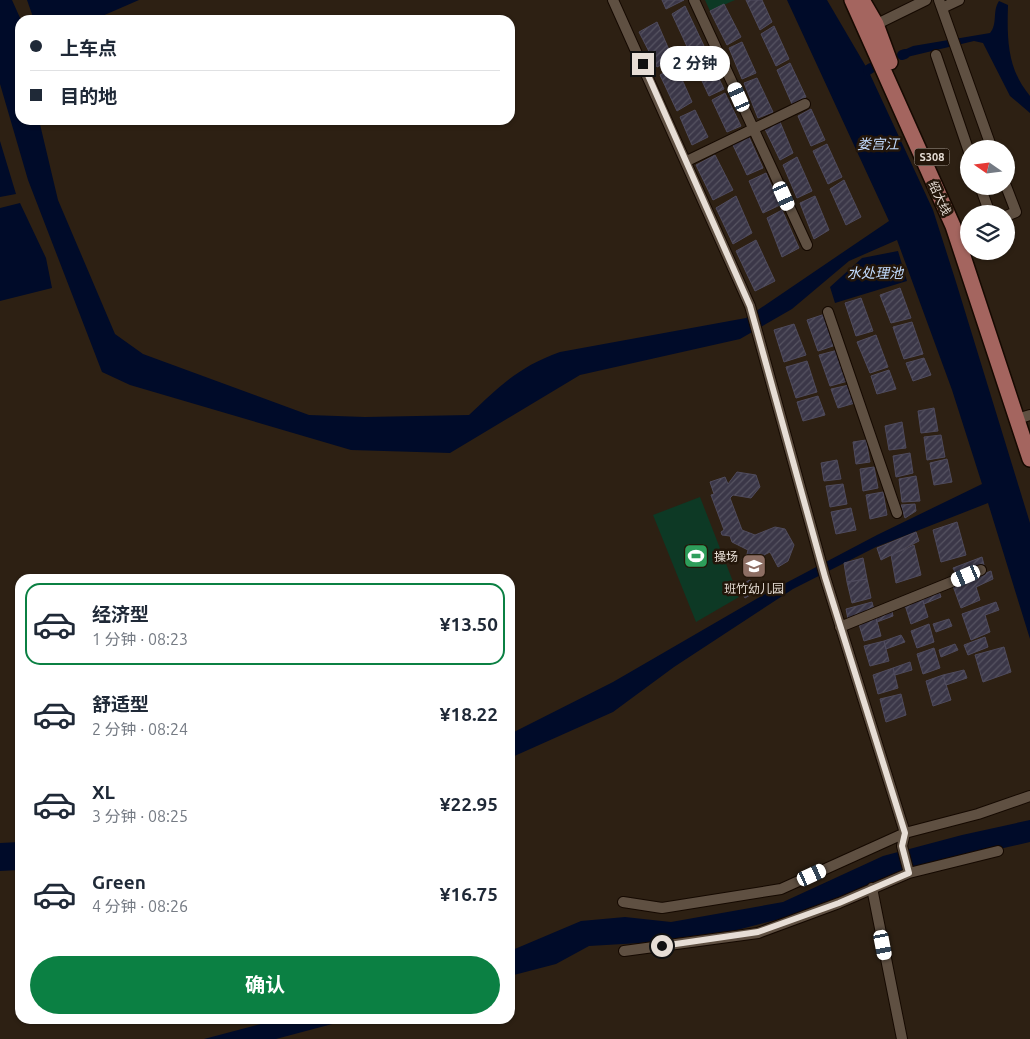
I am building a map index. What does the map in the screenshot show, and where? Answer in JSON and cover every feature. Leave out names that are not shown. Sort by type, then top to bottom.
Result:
[{"type":"main road","name":"绍大线","points":[[856,0],[960,227]]},
{"type":"main road","name":"绍大线","points":[[972,260],[1026,420]]},
{"type":"main road","name":"绍大线","points":[[974,260],[1026,420],[1030,459]]},
{"type":"street","points":[[614,0],[750,306],[818,555],[905,833],[902,846],[909,872]]},
{"type":"street","points":[[694,0],[807,246]]},
{"type":"street","points":[[870,27],[926,0]]},
{"type":"street","points":[[959,0],[941,4],[989,140]]},
{"type":"street","points":[[936,55],[965,140]]},
{"type":"street","points":[[687,162],[805,104]]},
{"type":"street","points":[[828,312],[897,513]]},
{"type":"street","points":[[840,627],[981,570]]},
{"type":"street","points":[[622,902],[662,908],[781,889],[905,833],[978,814],[1030,796]]},
{"type":"street","points":[[624,951],[758,932],[909,872],[998,852]]},
{"type":"street","points":[[872,888],[902,1039]]},
{"type":"green space","points":[[705,0],[735,0],[710,11]]},
{"type":"green space","name":"操场","points":[[700,497],[739,597],[696,622],[653,515]]},
{"type":"water","name":"娄宫江","points":[[0,0],[12,0],[19,15],[15,15],[15,125],[40,125],[58,200],[115,334],[143,354],[309,415],[365,417],[469,415],[510,378],[532,364],[560,352],[746,318],[889,221],[787,0],[827,0],[868,70],[933,210],[956,282],[1030,523],[1030,639],[988,503],[876,547],[793,589],[674,667],[613,712],[515,756],[515,731],[613,682],[765,594],[877,535],[982,484],[952,390],[897,240],[849,261],[792,309],[740,339],[580,375],[450,453],[351,450],[130,385],[102,372],[28,180],[0,84]]},
{"type":"water","points":[[27,0],[139,0],[104,15],[32,15]]},
{"type":"water","points":[[999,1],[1008,5],[1010,53],[1022,86],[1030,96],[1030,113],[1010,96],[983,43],[974,41],[907,57],[904,50],[913,46],[990,33],[994,26]]},
{"type":"water","points":[[0,141],[16,194],[0,197]]},
{"type":"water","points":[[20,203],[46,258],[52,288],[0,301],[0,208]]},
{"type":"water","name":"水处理池","points":[[898,251],[907,281],[835,303],[830,287],[862,258]]},
{"type":"water","points":[[1030,820],[1030,842],[898,872],[811,911],[737,930],[640,943],[589,946],[556,964],[515,975],[515,949],[581,921],[625,917],[671,922],[783,902],[883,856],[962,835]]},
{"type":"water","points":[[15,842],[15,870],[0,871],[0,843]]},
{"type":"water","points":[[261,1024],[332,1024],[276,1039],[204,1039]]},
{"type":"building","points":[[662,0],[684,0],[666,9]]},
{"type":"building","points":[[746,0],[762,0],[772,22],[760,30]]},
{"type":"building","points":[[724,4],[741,37],[727,45],[710,11]]},
{"type":"building","points":[[685,6],[704,46],[690,53],[672,14]]},
{"type":"building","points":[[657,22],[673,59],[657,67],[639,32]]},
{"type":"building","points":[[774,26],[789,59],[776,66],[761,34]]},
{"type":"building","points":[[742,42],[756,73],[742,79],[729,48]]},
{"type":"building","points":[[705,50],[724,89],[709,96],[691,57]]},
{"type":"building","points":[[790,63],[806,97],[792,104],[777,70]]},
{"type":"building","points":[[676,66],[692,102],[677,111],[660,75]]},
{"type":"building","points":[[757,78],[773,112],[758,118],[744,83]]},
{"type":"building","points":[[725,93],[741,126],[727,132],[712,100]]},
{"type":"building","points":[[811,109],[825,140],[811,146],[798,116]]},
{"type":"building","points":[[695,110],[708,137],[692,145],[680,117]]},
{"type":"building","points":[[780,122],[793,153],[780,160],[765,129]]},
{"type":"building","points":[[749,137],[763,168],[747,175],[733,145]]},
{"type":"building","points":[[827,144],[842,177],[828,184],[813,151]]},
{"type":"building","points":[[715,155],[733,190],[713,200],[696,165]]},
{"type":"building","points":[[797,157],[812,191],[797,198],[783,165]]},
{"type":"building","points":[[766,173],[780,205],[763,213],[749,181]]},
{"type":"building","points":[[844,180],[861,217],[846,225],[830,189]]},
{"type":"building","points":[[736,196],[752,233],[733,244],[716,208]]},
{"type":"building","points":[[815,196],[829,230],[814,239],[800,203]]},
{"type":"building","points":[[782,210],[799,248],[782,257],[767,218]]},
{"type":"building","points":[[756,240],[775,281],[755,291],[736,251]]},
{"type":"building","points":[[900,288],[911,318],[891,323],[880,295]]},
{"type":"building","points":[[861,298],[873,331],[856,336],[845,303]]},
{"type":"building","points":[[825,314],[836,345],[818,351],[807,320]]},
{"type":"building","points":[[912,322],[923,354],[904,359],[893,327]]},
{"type":"building","points":[[794,324],[806,355],[784,362],[774,330]]},
{"type":"building","points":[[876,335],[888,367],[870,373],[857,342]]},
{"type":"building","points":[[838,350],[848,381],[830,386],[819,355]]},
{"type":"building","points":[[924,358],[931,375],[913,381],[906,363]]},
{"type":"building","points":[[807,361],[817,392],[796,398],[786,367]]},
{"type":"building","points":[[889,370],[896,389],[877,394],[871,376]]},
{"type":"building","points":[[849,385],[855,403],[838,408],[831,389]]},
{"type":"building","points":[[818,396],[825,415],[803,421],[797,402]]},
{"type":"building","points":[[934,408],[938,431],[921,433],[918,411]]},
{"type":"building","points":[[902,422],[906,448],[889,450],[885,426]]},
{"type":"building","points":[[941,435],[945,457],[927,460],[924,437]]},
{"type":"building","points":[[866,440],[870,462],[856,464],[853,442]]},
{"type":"building","points":[[910,453],[913,473],[896,477],[893,456]]},
{"type":"building","points":[[947,459],[952,482],[934,485],[930,463]]},
{"type":"building","points":[[837,460],[841,479],[824,481],[821,463]]},
{"type":"building","points":[[874,467],[878,488],[863,491],[860,469]]},
{"type":"building","points":[[737,472],[756,475],[760,487],[751,498],[733,495],[730,498],[742,530],[755,535],[775,527],[785,529],[794,545],[788,561],[778,567],[770,552],[764,555],[762,569],[751,576],[742,559],[746,558],[748,550],[732,542],[730,536],[722,535],[721,532],[724,530],[711,495],[714,494],[710,482],[725,477],[728,484]]},
{"type":"building","points":[[916,476],[920,501],[902,502],[899,479]]},
{"type":"building","points":[[843,484],[847,504],[830,507],[826,486]]},
{"type":"building","points":[[883,492],[887,515],[870,519],[866,495]]},
{"type":"building","points":[[915,504],[916,511],[905,518],[901,505]]},
{"type":"building","points":[[851,508],[856,530],[836,534],[831,512]]},
{"type":"building","points":[[957,522],[966,555],[941,562],[933,530]]},
{"type":"building","points":[[916,532],[919,541],[881,560],[877,548]]},
{"type":"building","points":[[914,545],[921,575],[896,583],[891,555]]},
{"type":"building","points":[[982,557],[984,565],[956,574],[953,568]]},
{"type":"building","points":[[863,558],[867,579],[847,582],[844,563]]},
{"type":"building","points":[[991,571],[993,579],[976,587],[980,600],[961,608],[953,586]]},
{"type":"building","points":[[867,579],[871,598],[852,603],[847,582]]},
{"type":"building","points":[[750,580],[757,591],[745,598],[738,586]]},
{"type":"building","points":[[939,591],[941,597],[924,604],[922,599]]},
{"type":"building","points":[[921,595],[928,617],[911,624],[904,602]]},
{"type":"building","points":[[872,602],[874,610],[848,619],[846,609]]},
{"type":"building","points":[[996,602],[999,610],[985,615],[990,632],[971,640],[962,614]]},
{"type":"building","points":[[891,607],[893,616],[877,622],[875,614]]},
{"type":"building","points":[[875,614],[881,636],[864,641],[858,621]]},
{"type":"building","points":[[949,619],[952,626],[936,632],[933,624]]},
{"type":"building","points":[[929,624],[934,642],[917,648],[911,631]]},
{"type":"building","points":[[901,635],[905,642],[886,649],[884,641]]},
{"type":"building","points":[[985,637],[988,647],[968,655],[964,645]]},
{"type":"building","points":[[884,641],[889,661],[870,666],[864,646]]},
{"type":"building","points":[[955,644],[958,650],[941,657],[939,650]]},
{"type":"building","points":[[1004,647],[1011,672],[983,682],[975,655]]},
{"type":"building","points":[[934,648],[940,668],[923,674],[917,654]]},
{"type":"building","points":[[910,662],[912,670],[895,675],[893,668]]},
{"type":"building","points":[[893,668],[898,688],[878,694],[873,675]]},
{"type":"building","points":[[964,670],[967,678],[946,685],[943,675]]},
{"type":"building","points":[[943,675],[951,700],[933,706],[926,681]]},
{"type":"building","points":[[901,694],[906,715],[886,722],[880,699]]},
{"type":"place","name":"操场","points":[[696,556]]},
{"type":"place","name":"班竹幼儿园","points":[[754,566]]},
{"type":"route","points":[[643,64],[750,306],[825,577],[906,836],[902,846],[909,873],[839,903],[758,932],[662,946]]}]
